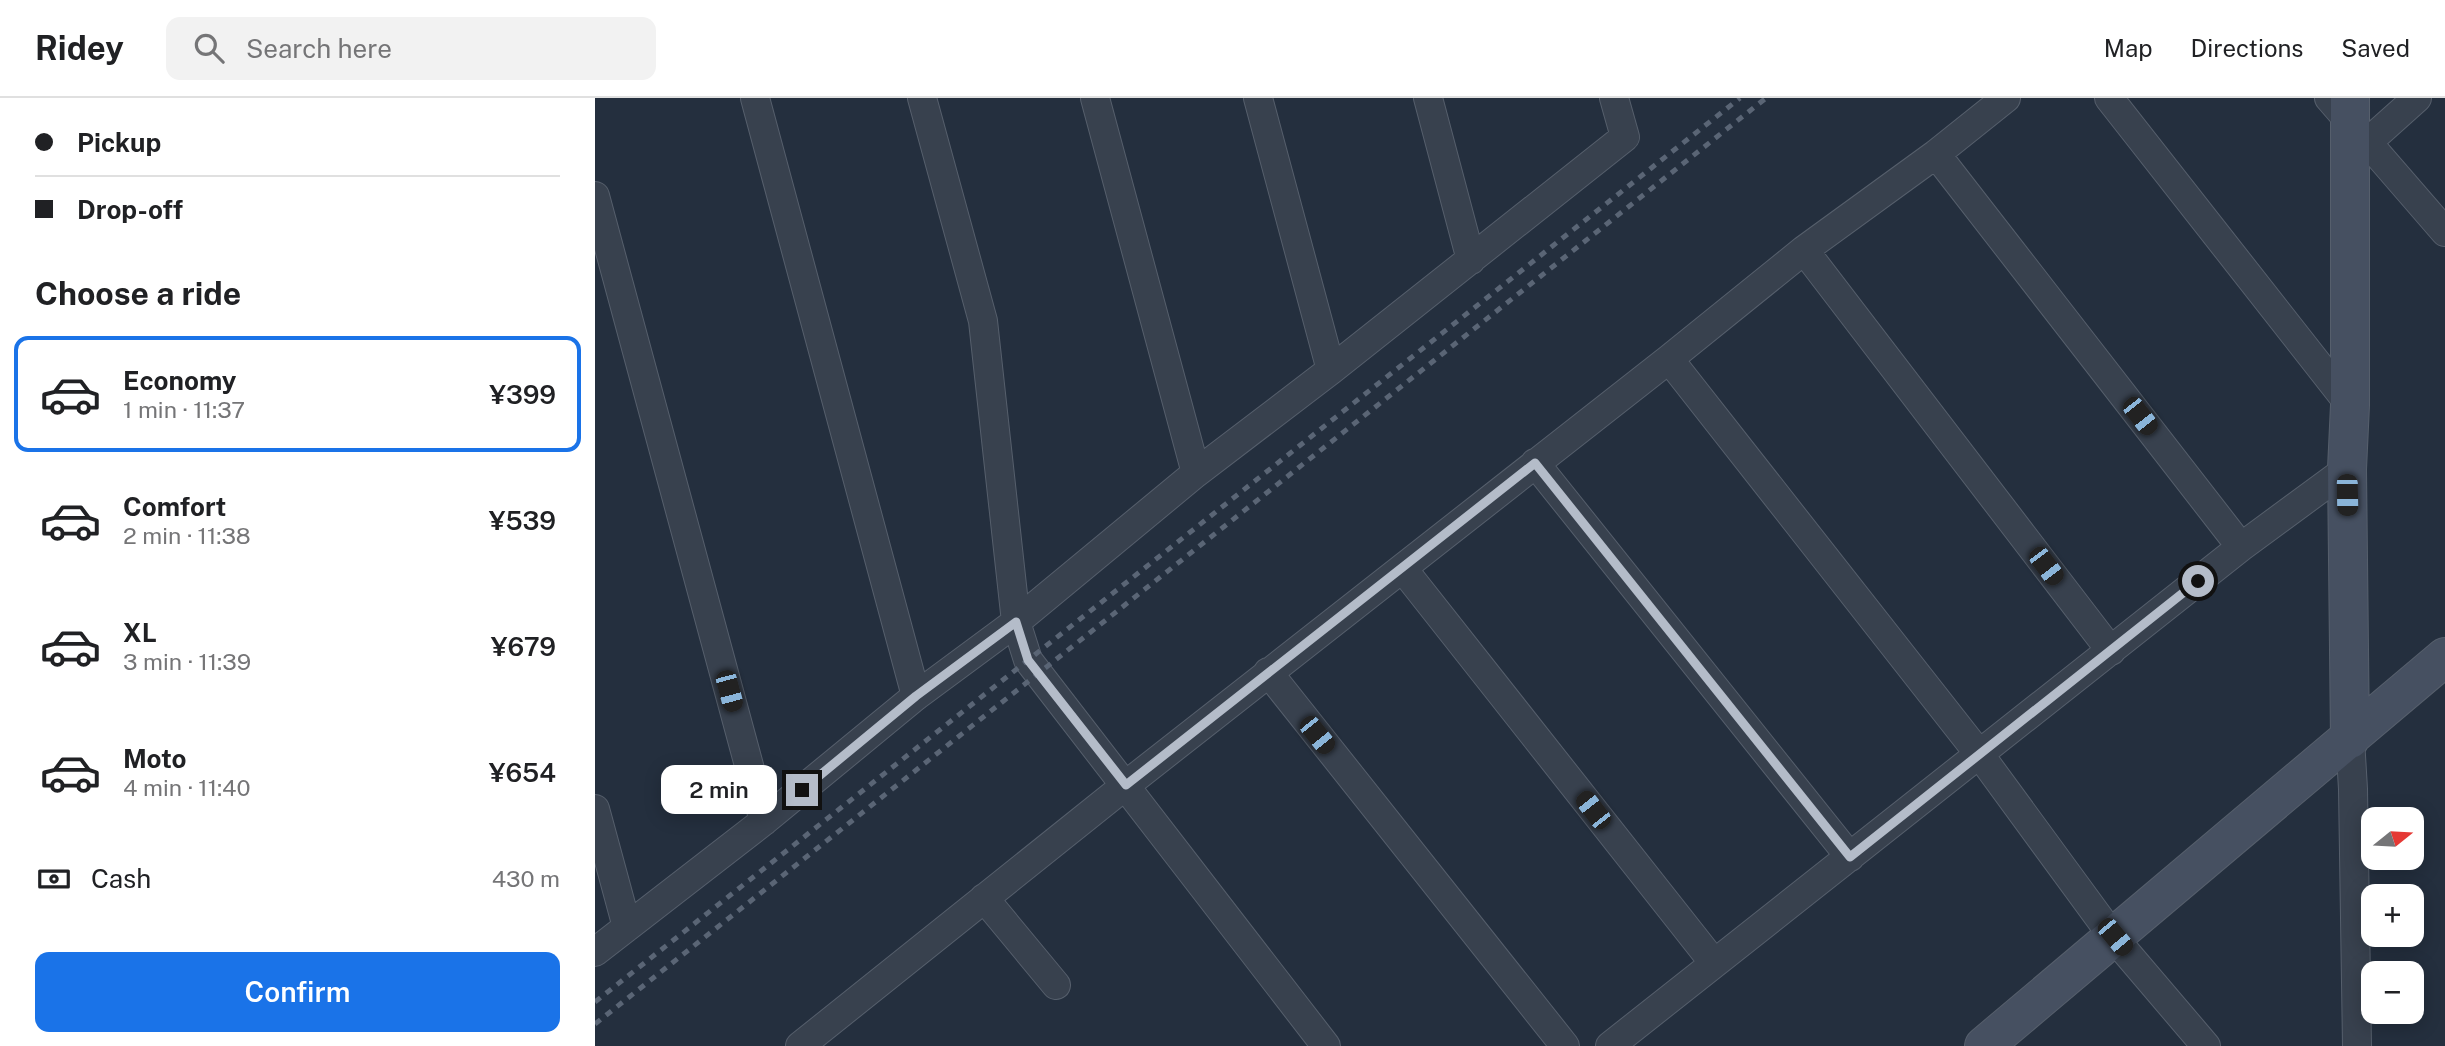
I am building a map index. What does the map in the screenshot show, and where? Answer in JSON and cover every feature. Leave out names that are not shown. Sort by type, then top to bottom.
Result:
[{"type":"street","points":[[755,98],[916,696]]},
{"type":"street","points":[[922,98],[983,321],[1016,622],[1028,660],[1126,785],[1317,1043]]},
{"type":"street","points":[[1095,98],[1196,473]]},
{"type":"street","points":[[1258,98],[1332,370]]},
{"type":"street","points":[[1427,98],[1471,260]]},
{"type":"street","points":[[595,952],[764,821],[916,696],[1016,622],[1196,473],[1332,370],[1625,137],[1614,98]]},
{"type":"street","points":[[800,1046],[1268,672],[1403,569],[1804,250],[1936,154],[2006,98]]},
{"type":"street","points":[[2109,98],[2350,405]]},
{"type":"street","points":[[2350,114],[2417,98]]},
{"type":"street","points":[[2350,114],[2350,405],[2347,469],[2357,1046]]},
{"type":"street","points":[[2350,114],[2445,232]]},
{"type":"street","points":[[1936,154],[2241,547]]},
{"type":"street","points":[[595,196],[764,821]]},
{"type":"street","points":[[1804,250],[2111,651]]},
{"type":"street","points":[[1669,359],[1980,755],[2115,937],[2206,1046]]},
{"type":"street","points":[[1535,463],[1850,857]]},
{"type":"street","points":[[1610,1046],[2241,547],[2347,469]]},
{"type":"street","points":[[1403,569],[1714,963]]},
{"type":"street","points":[[1990,1044],[2445,657]]},
{"type":"street","points":[[1268,672],[1565,1046]]},
{"type":"street","points":[[595,809],[627,927]]},
{"type":"street","points":[[984,898],[1056,985]]},
{"type":"railway","points":[[595,1002],[1740,98]]},
{"type":"railway","points":[[595,1024],[1766,98]]},
{"type":"route","points":[[802,790],[916,696],[1016,622],[1028,660],[1126,785],[1535,463],[1850,857],[2198,581]]}]
